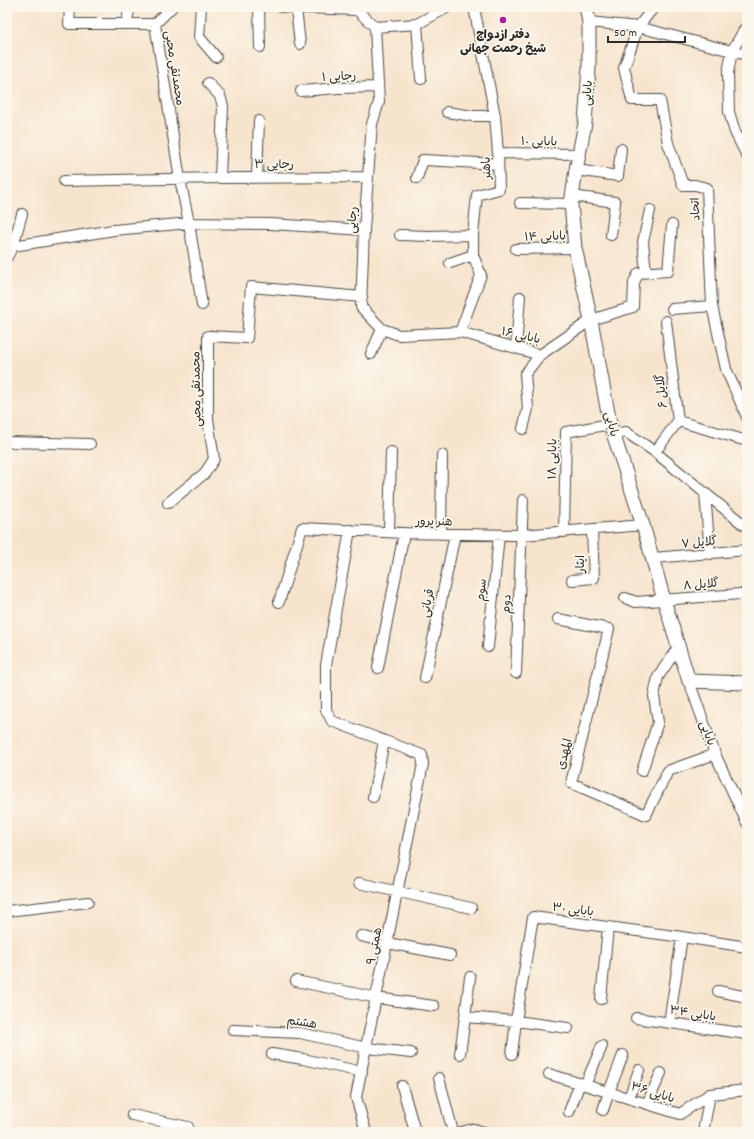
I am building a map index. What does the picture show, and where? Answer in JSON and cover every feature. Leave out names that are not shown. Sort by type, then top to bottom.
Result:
[{"type":"main road","name":"بابایی","points":[[586,7],[588,22],[589,68],[585,123],[572,200],[575,248],[591,320],[612,429],[643,524],[664,600],[689,681]]},
{"type":"main road","points":[[689,681],[747,683]]},
{"type":"street","points":[[70,7],[69,24],[155,24]]},
{"type":"street","points":[[126,24],[130,7]]},
{"type":"street","name":"محمدتقی محبی","points":[[172,7],[155,24],[202,305]]},
{"type":"street","points":[[201,7],[199,37],[216,57]]},
{"type":"street","points":[[259,7],[260,47]]},
{"type":"street","points":[[282,7],[357,8],[376,27],[417,24],[448,7]]},
{"type":"street","name":"باهنر","points":[[460,332],[481,275],[473,255],[473,235],[477,195],[499,190],[495,116],[474,7]]},
{"type":"street","name":"اتحاد","points":[[654,7],[638,27],[624,68],[632,100],[660,100],[668,143],[683,185],[695,185],[707,188],[712,306],[726,369],[747,417]]},
{"type":"street","points":[[296,8],[300,44]]},
{"type":"street","points":[[588,22],[638,27],[747,55]]},
{"type":"street","points":[[417,24],[421,79]]},
{"type":"street","points":[[747,25],[732,52],[728,73],[729,112],[735,132],[747,156]]},
{"type":"street","name":"رجایی","points":[[376,27],[379,102],[372,124],[364,230],[361,307],[382,329],[399,335],[460,332]]},
{"type":"street","points":[[208,84],[220,96],[223,106],[220,178]]},
{"type":"street","name":"رجایی ۱","points":[[301,91],[378,87]]},
{"type":"street","points":[[447,112],[473,116],[495,116]]},
{"type":"street","points":[[257,177],[259,120]]},
{"type":"street","points":[[576,170],[618,176],[621,149]]},
{"type":"street","name":"بابایی ۱۰","points":[[498,153],[579,154]]},
{"type":"street","points":[[417,178],[423,160],[498,164]]},
{"type":"street","name":"رجایی ۳","points":[[64,181],[257,177],[368,177]]},
{"type":"street","points":[[520,203],[572,200],[615,202],[611,235]]},
{"type":"street","points":[[650,210],[643,242],[646,272],[668,271],[672,225]]},
{"type":"street","points":[[7,257],[13,246],[22,214]]},
{"type":"street","points":[[13,246],[114,230],[189,222],[271,224],[364,230]]},
{"type":"street","points":[[400,235],[473,235]]},
{"type":"street","name":"بابایی ۱۴","points":[[516,250],[575,248]]},
{"type":"street","points":[[450,263],[473,255]]},
{"type":"street","name":"بابایی ۱۶","points":[[460,332],[540,355],[591,320],[633,307],[634,282],[639,273],[646,272]]},
{"type":"street","name":"محمدتقی محبی","points":[[168,503],[205,473],[214,459],[208,419],[208,336],[247,338],[251,287],[362,297]]},
{"type":"street","points":[[516,348],[520,297]]},
{"type":"street","points":[[672,309],[712,306]]},
{"type":"street","name":"گلایل ۶","points":[[655,452],[678,421],[666,321]]},
{"type":"street","points":[[371,354],[382,329]]},
{"type":"street","points":[[523,430],[528,408],[525,374],[540,355]]},
{"type":"street","points":[[678,421],[747,441]]},
{"type":"street","points":[[612,429],[626,432],[655,452],[744,525]]},
{"type":"street","name":"بابایی ۱۸","points":[[564,532],[566,432],[612,429]]},
{"type":"street","points":[[7,442],[90,444]]},
{"type":"street","points":[[389,532],[391,452]]},
{"type":"street","points":[[441,534],[442,455]]},
{"type":"street","points":[[705,493],[710,554]]},
{"type":"street","name":"دوم","points":[[516,673],[523,500]]},
{"type":"street","name":"هنر پرور","points":[[279,602],[302,528],[404,533],[522,535],[592,530],[643,524]]},
{"type":"street","points":[[350,530],[326,665],[326,710],[332,721],[384,741],[373,797]]},
{"type":"street","name":"ایثار","points":[[572,580],[594,578],[592,530]]},
{"type":"street","points":[[378,668],[404,533]]},
{"type":"street","name":"قربانی","points":[[425,678],[455,534]]},
{"type":"street","name":"سوم","points":[[488,647],[499,535]]},
{"type":"street","name":"گلایل ۷","points":[[653,558],[747,550]]},
{"type":"street","name":"گلایل ۸","points":[[625,598],[636,602],[740,594]]},
{"type":"street","name":"المهدی","points":[[558,619],[609,629],[571,783],[646,815],[668,771],[715,754]]},
{"type":"street","points":[[642,771],[658,722],[654,696],[658,677],[678,647]]},
{"type":"street","name":"بابایی","points":[[689,681],[715,754],[747,823]]},
{"type":"street","name":"همتی ۹","points":[[366,1132],[356,1097],[423,764],[422,755],[384,741]]},
{"type":"street","points":[[359,883],[471,908]]},
{"type":"street","points":[[7,911],[88,902]]},
{"type":"street","name":"بابایی ۳۰","points":[[512,1054],[533,917],[747,947]]},
{"type":"street","points":[[601,999],[608,927]]},
{"type":"street","points":[[361,936],[388,943],[450,955]]},
{"type":"street","points":[[668,1023],[682,937]]},
{"type":"street","points":[[460,1054],[470,977]]},
{"type":"street","points":[[296,981],[377,998],[434,1006]]},
{"type":"street","points":[[718,991],[747,997]]},
{"type":"street","points":[[466,1017],[516,1021],[568,1028]]},
{"type":"street","name":"بابایی ۳۴","points":[[636,1018],[747,1034]]},
{"type":"street","name":"هشتم","points":[[233,1030],[300,1034],[366,1048],[411,1053]]},
{"type":"street","points":[[569,1112],[602,1046]]},
{"type":"street","points":[[272,1054],[362,1072]]},
{"type":"street","points":[[603,1110],[623,1055]]},
{"type":"street","points":[[629,1098],[639,1070]]},
{"type":"street","points":[[647,1104],[661,1073]]},
{"type":"street","name":"بابایی ۳۶","points":[[549,1074],[680,1114],[710,1094],[747,1090]]},
{"type":"street","points":[[439,1078],[453,1132]]},
{"type":"street","points":[[402,1086],[414,1128],[417,1132]]},
{"type":"street","points":[[704,1127],[710,1094]]},
{"type":"street","points":[[132,1115],[188,1127],[188,1132]]},
{"type":"street","points":[[461,1132],[473,1129],[485,1132]]},
{"type":"place","name":"دفتر ازدواج شیخ رحمت جهانی","points":[[503,20]]}]
